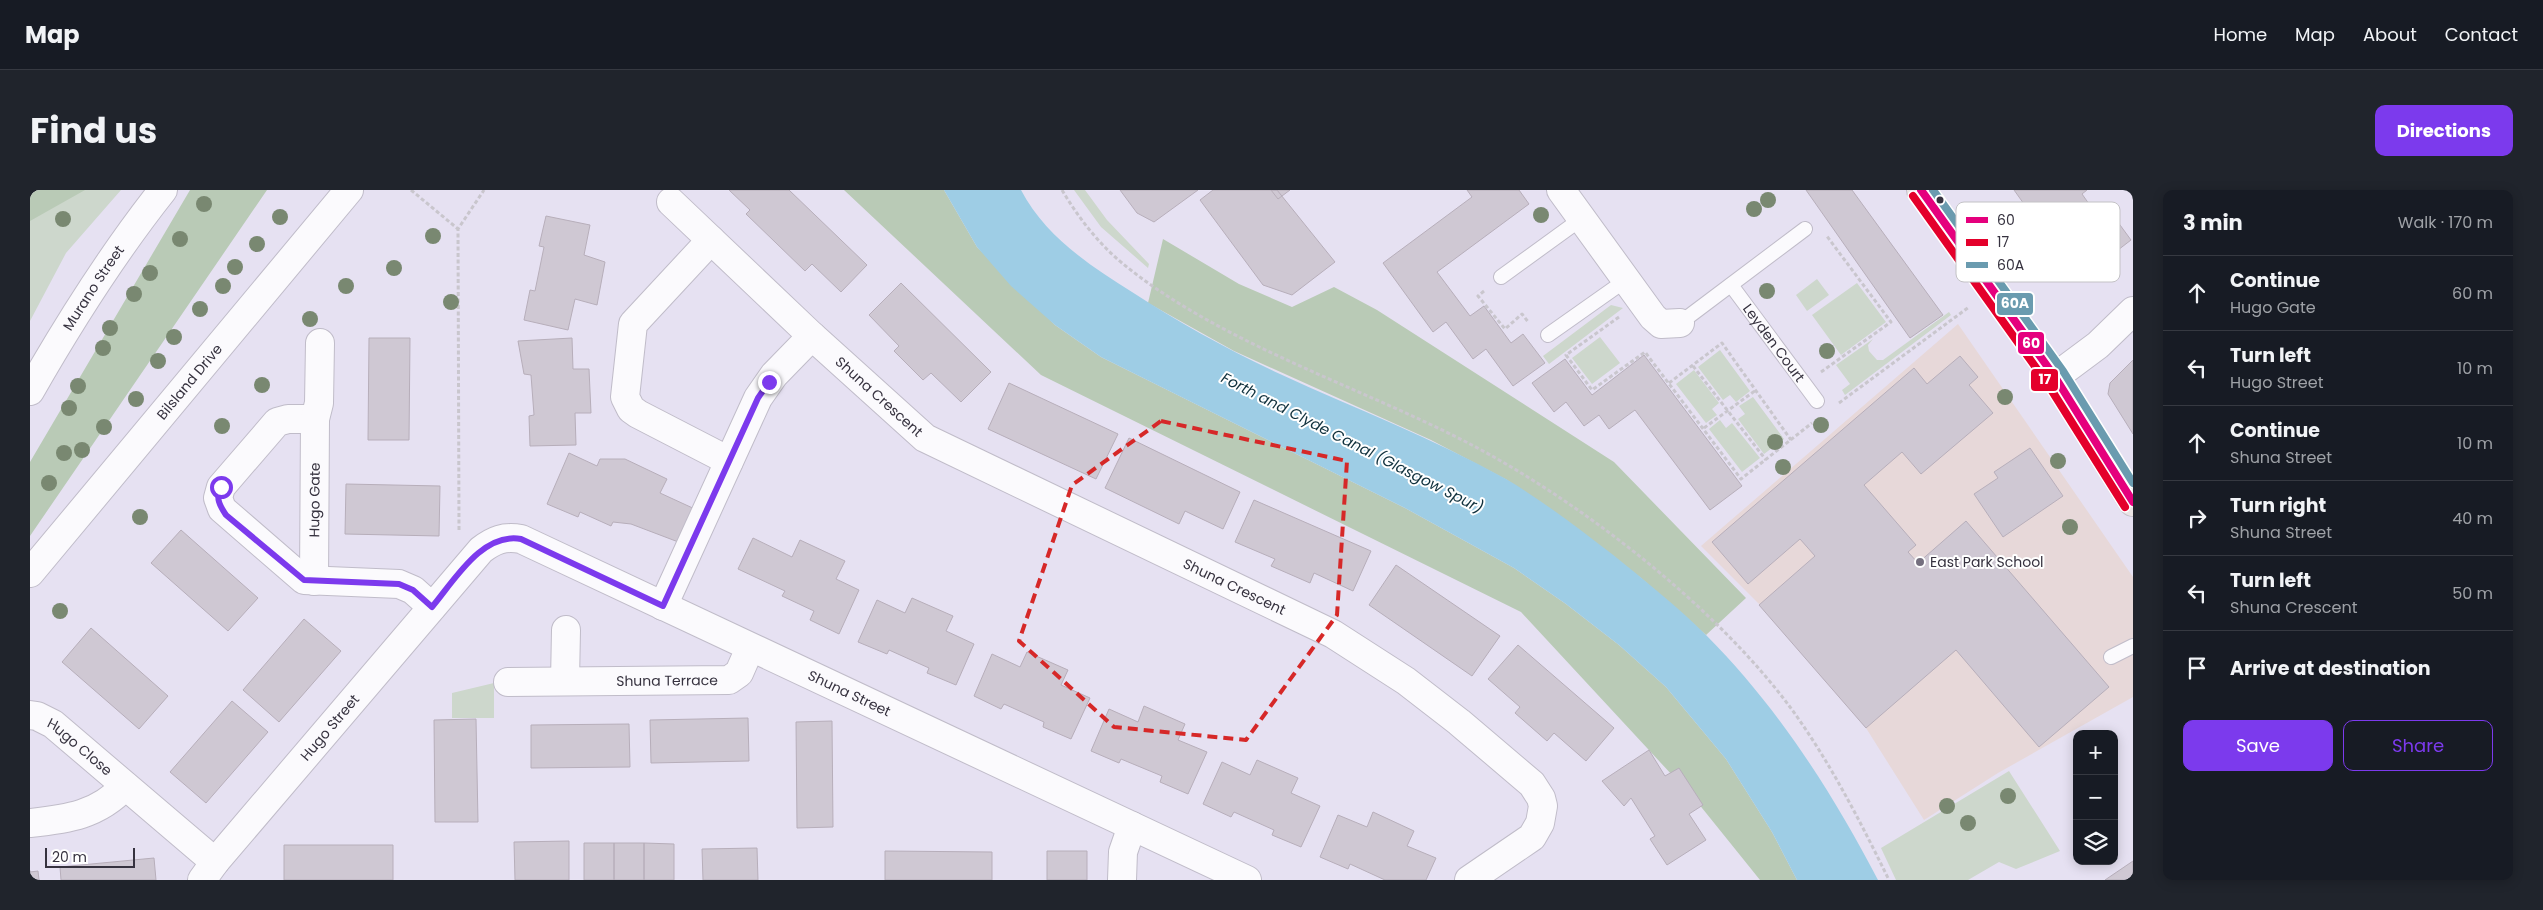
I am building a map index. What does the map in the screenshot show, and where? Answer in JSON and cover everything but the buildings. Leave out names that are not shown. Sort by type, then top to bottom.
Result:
[{"type":"main road","points":[[1921,190],[1956,238]]},
{"type":"main road","points":[[1988,282],[2055,377],[2133,502]]},
{"type":"street","name":"Murano Street","points":[[30,391],[66,328],[114,256],[163,190]]},
{"type":"street","name":"Bilsland Drive","points":[[30,573],[349,190]]},
{"type":"street","points":[[1561,190],[1641,301],[1661,324],[1680,323]]},
{"type":"street","name":"Shuna Crescent","points":[[671,202],[812,336],[920,435],[935,445],[1333,634],[1406,681],[1459,722],[1532,784],[1541,798],[1543,806],[1540,823],[1532,836],[1469,880]]},
{"type":"street","points":[[711,240],[633,324],[625,397],[631,409],[638,414],[729,461]]},
{"type":"street","points":[[2055,377],[2098,346],[2133,311]]},
{"type":"street","points":[[663,606],[763,389],[812,336]]},
{"type":"street","name":"Hugo Gate","points":[[314,581],[315,419],[319,402],[320,343]]},
{"type":"street","points":[[315,419],[288,419],[272,426],[225,480],[218,498],[226,515],[300,577],[314,581],[399,584],[413,590],[432,607]]},
{"type":"street","name":"Shuna Street","points":[[459,576],[487,545],[503,538],[521,539],[1247,880]]},
{"type":"street","name":"Hugo Street","points":[[208,871],[459,576]]},
{"type":"street","points":[[565,681],[566,630]]},
{"type":"street","name":"Shuna Terrace","points":[[508,682],[729,680],[739,673],[750,648]]},
{"type":"street","name":"Hugo Close","points":[[30,715],[37,716],[53,724],[125,786],[208,871]]},
{"type":"street","name":"Hugo Close","points":[[30,823],[71,819],[95,810],[110,801],[125,786]]},
{"type":"street","points":[[1122,880],[1122,852],[1132,826]]},
{"type":"lane","points":[[1501,277],[1581,219]]},
{"type":"lane","points":[[1680,323],[1805,230]]},
{"type":"lane","points":[[1548,335],[1626,280]]},
{"type":"lane","name":"Leyden Court","points":[[1732,285],[1817,401]]},
{"type":"lane","points":[[2111,657],[2133,646]]},
{"type":"path","points":[[411,190],[458,229]]},
{"type":"path","points":[[459,576],[458,229],[484,190]]},
{"type":"path","points":[[1062,190],[1083,222],[1107,249],[1135,273],[1167,294],[1220,326],[1399,409],[1482,450],[1580,511],[1647,564],[1718,627],[1762,672],[1791,708],[1836,779],[1889,880]]},
{"type":"path","points":[[1805,230],[1816,222],[1891,322],[1805,384]]},
{"type":"path","points":[[1501,277],[1478,296],[1505,329],[1522,314],[1542,339],[1548,335]]},
{"type":"path","points":[[1641,301],[1566,355],[1592,390],[1645,352],[1742,479],[1827,412],[1993,289]]},
{"type":"path","points":[[1669,383],[1722,343],[1791,440]]},
{"type":"path","points":[[1693,366],[1766,460]]},
{"type":"path","points":[[1704,429],[1756,390]]},
{"type":"path","points":[[1817,401],[1827,412]]},
{"type":"highlighted area","points":[[1161,421],[1347,461],[1337,615],[1246,740],[1114,727],[1019,641],[1072,485]]},
{"type":"shaded area","points":[[30,190],[121,190],[66,253],[30,321]]},
{"type":"shaded area","points":[[1074,190],[1085,190],[1107,220],[1149,264],[1148,268],[1101,227]]},
{"type":"shaded area","points":[[1817,279],[1829,295],[1807,311],[1796,295]]},
{"type":"shaded area","points":[[1857,283],[1886,322],[1841,355],[1812,315]]},
{"type":"shaded area","points":[[1611,305],[1623,308],[1549,364],[1543,356]]},
{"type":"shaded area","points":[[1949,312],[1951,315],[1845,395],[1842,390],[1850,384],[1836,365],[1873,339],[1868,345],[1869,351],[1877,360],[1883,360]]},
{"type":"shaded area","name":"East Park School","points":[[1958,324],[2133,577],[2133,697],[1998,773],[1924,820],[1866,728],[1760,605],[1701,546]]},
{"type":"shaded area","points":[[1600,337],[1620,363],[1592,384],[1572,358]]},
{"type":"shaded area","points":[[1720,350],[1750,391],[1736,402],[1730,395],[1723,400],[1698,367]]},
{"type":"shaded area","points":[[1694,370],[1719,403],[1712,409],[1717,415],[1706,423],[1676,384]]},
{"type":"shaded area","points":[[1753,397],[1784,439],[1764,454],[1738,419],[1745,414],[1739,406]]},
{"type":"shaded area","points":[[1720,420],[1726,428],[1732,423],[1760,458],[1742,472],[1709,429]]},
{"type":"shaded area","points":[[494,683],[494,718],[452,718],[452,693]]},
{"type":"shaded area","points":[[2009,771],[2060,851],[2016,869],[1999,862],[1968,880],[1896,880],[1881,848]]},
{"type":"green space","points":[[30,190],[85,190],[30,221]]},
{"type":"green space","points":[[190,190],[267,190],[30,536],[30,462]]},
{"type":"green space","points":[[844,190],[944,190],[977,247],[1055,325],[1101,357],[1405,508],[1514,568],[1566,604],[1619,645],[1666,687],[1726,759],[1772,832],[1797,880],[1760,880],[1698,803],[1521,612],[1041,375]]},
{"type":"green space","points":[[1163,239],[1239,284],[1292,307],[1334,287],[1377,310],[1614,462],[1746,598],[1706,635],[1641,578],[1507,480],[1431,440],[1234,351],[1148,303]]},
{"type":"water","name":"Forth and Clyde Canal (Glasgow Spur)","points":[[944,190],[1021,190],[1042,222],[1069,248],[1100,271],[1168,315],[1261,365],[1478,464],[1520,487],[1573,525],[1672,603],[1732,662],[1801,751],[1842,815],[1878,880],[1797,880],[1772,832],[1726,759],[1666,687],[1619,645],[1566,604],[1514,568],[1405,508],[1101,357],[1055,325],[1011,286],[977,247]]},
{"type":"transit line","name":"60","points":[[1921,190],[1956,239]]},
{"type":"transit line","name":"60A","points":[[1933,190],[1956,222]]},
{"type":"transit line","name":"17","points":[[1913,196],[1956,256]]},
{"type":"transit line","name":"17","points":[[1975,282],[2047,383],[2125,507]]},
{"type":"transit line","name":"60","points":[[1987,282],[2055,377],[2133,502]]},
{"type":"transit line","name":"60A","points":[[1999,282],[2063,371],[2133,483]]},
{"type":"place","name":"East Park School","points":[[1920,562]]},
{"type":"route","points":[[221,487],[218,493],[218,502],[226,515],[304,580],[399,584],[413,590],[432,607],[481,550],[494,541],[512,537],[521,539],[663,606],[758,398],[769,382]]}]
